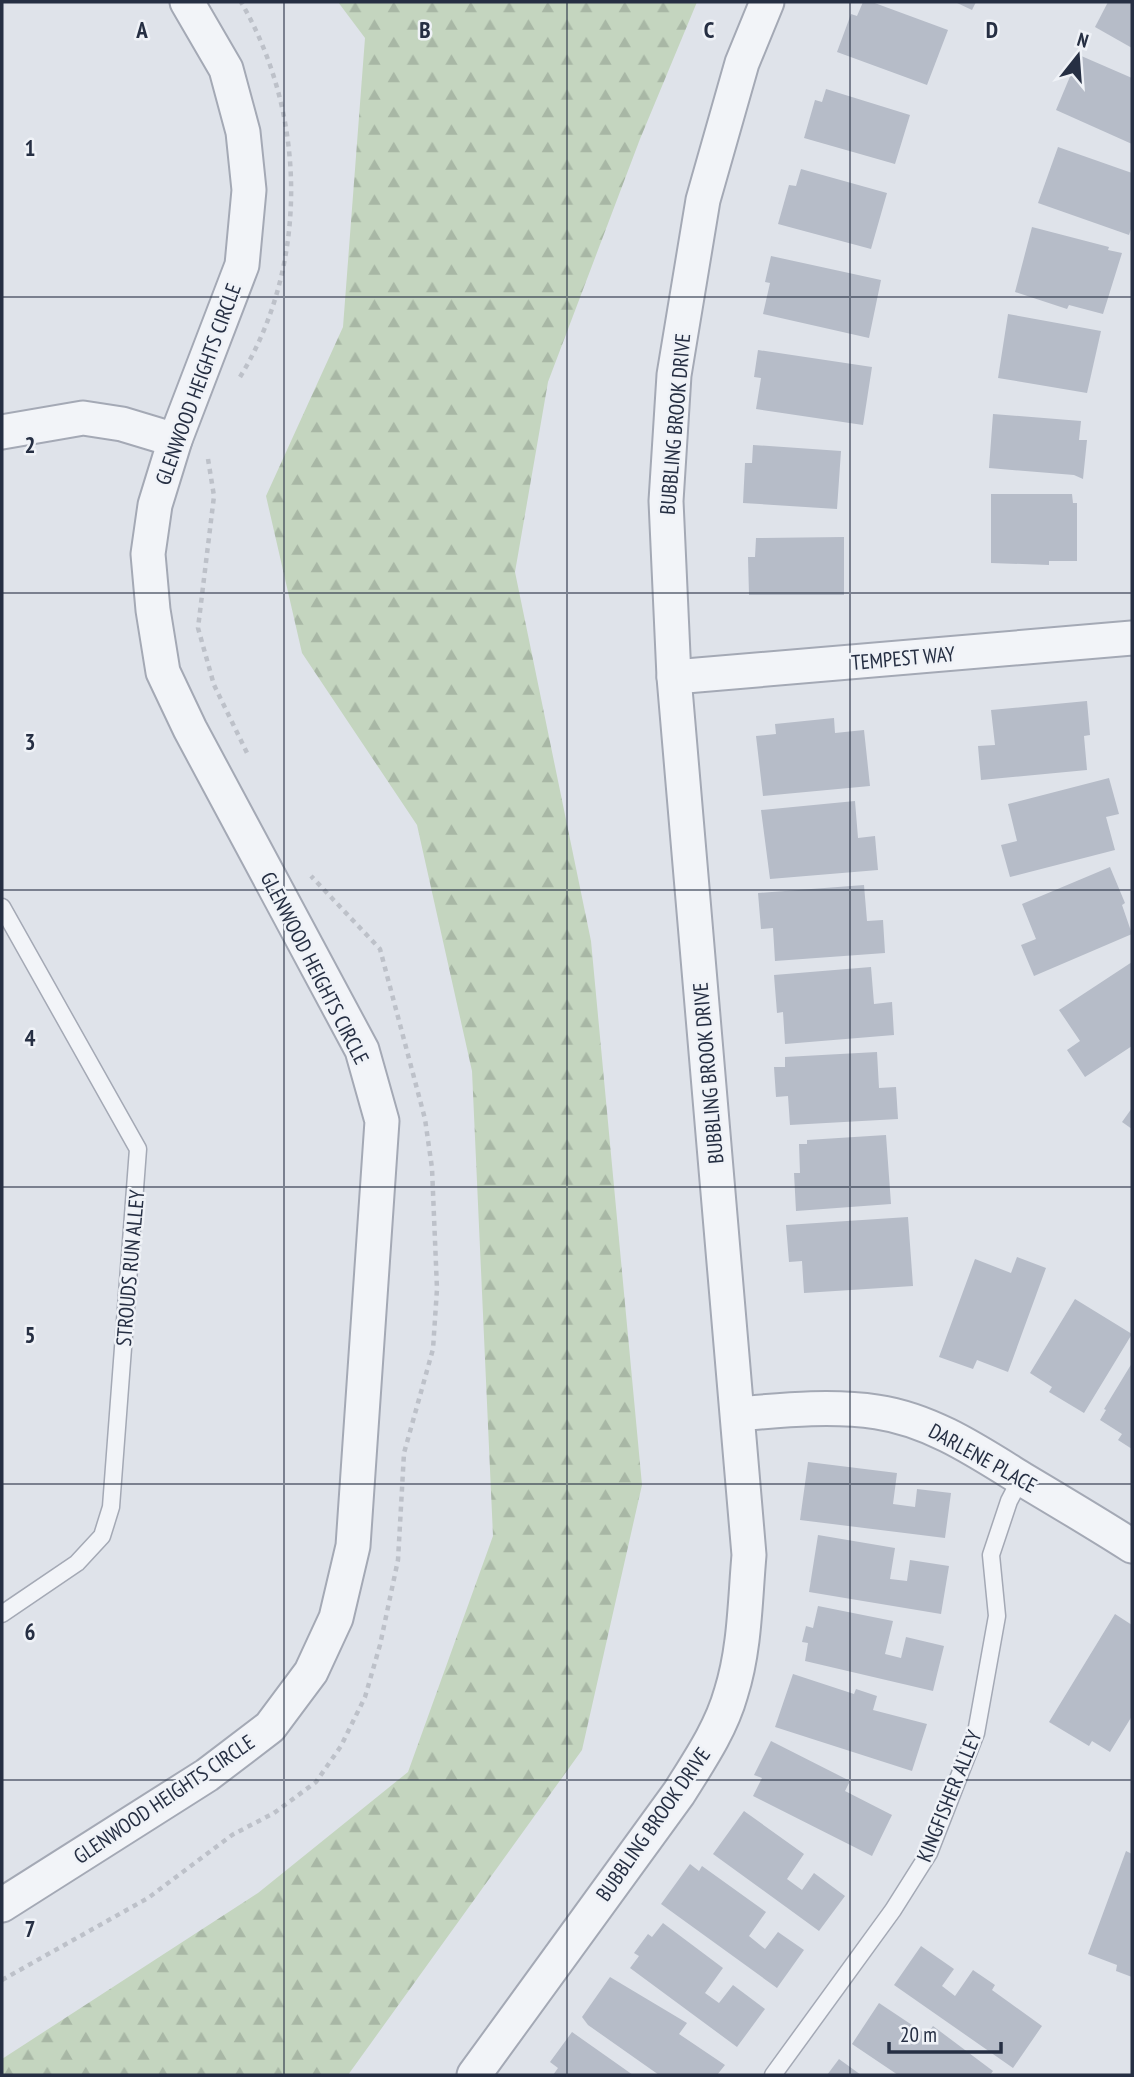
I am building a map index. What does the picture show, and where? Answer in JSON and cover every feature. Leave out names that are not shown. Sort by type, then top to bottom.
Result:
[{"type":"street","name":"GLENWOOD HEIGHTS CIRCLE","points":[[2,1905],[207,1775],[270,1727],[311,1672],[336,1618],[353,1546],[382,1121],[362,1050],[196,741],[163,673],[153,610],[148,554],[155,505],[175,440],[242,265],[249,190],[243,132],[226,69],[187,2]]},
{"type":"street","name":"BUBBLING BROOK DRIVE","points":[[474,2075],[679,1793],[709,1744],[731,1694],[741,1646],[750,1555],[674,677],[666,500],[674,375],[703,200],[743,63],[767,2]]},
{"type":"street","points":[[2,432],[83,418],[122,424],[175,440]]},
{"type":"street","name":"TEMPEST WAY","points":[[674,677],[1132,638]]},
{"type":"street","name":"DARLENE PLACE","points":[[738,1414],[781,1410],[877,1412],[916,1422],[967,1444],[1132,1546]]},
{"type":"lane","name":"STROUDS RUN ALLEY","points":[[2,907],[138,1149],[111,1507],[102,1536],[77,1563],[2,1614]]},
{"type":"lane","name":"KINGFISHER ALLEY","points":[[774,2075],[893,1910],[929,1853],[976,1733],[998,1616],[991,1555],[1009,1501],[1021,1478]]},
{"type":"path","points":[[239,379],[268,325],[280,286],[292,209],[290,163],[282,101],[260,35],[241,2]]},
{"type":"path","points":[[207,455],[214,496],[198,628],[214,685],[250,760]]},
{"type":"path","points":[[2,1980],[148,1898],[232,1835],[274,1813],[316,1782],[341,1746],[365,1696],[380,1645],[398,1560],[404,1453],[433,1349],[437,1289],[432,1168],[425,1119],[380,949],[309,874]]},
{"type":"green space","points":[[338,2],[697,2],[640,139],[548,382],[515,572],[591,941],[642,1485],[582,1750],[348,2075],[2,2075],[2,2059],[258,1893],[408,1772],[493,1536],[472,1071],[417,825],[302,653],[266,496],[343,327],[365,38]]},
{"type":"building","points":[[863,2],[872,2],[948,30],[927,85],[837,52],[851,14],[857,16]]},
{"type":"building","points":[[955,2],[976,2],[972,10]]},
{"type":"building","points":[[1108,2],[1132,2],[1132,48],[1095,27]]},
{"type":"building","points":[[1079,55],[1132,78],[1132,144],[1056,110]]},
{"type":"building","points":[[826,89],[910,115],[895,164],[804,138],[815,100],[822,102]]},
{"type":"building","points":[[1058,147],[1132,173],[1132,226],[1129,235],[1038,203]]},
{"type":"building","points":[[801,169],[887,193],[871,249],[778,224],[789,185],[796,186]]},
{"type":"building","points":[[1032,227],[1109,247],[1108,250],[1122,253],[1103,314],[1069,305],[1067,309],[1015,292]]},
{"type":"building","points":[[771,256],[881,280],[869,338],[763,314],[770,283],[765,282]]},
{"type":"building","points":[[1008,314],[1101,331],[1087,393],[998,378]]},
{"type":"building","points":[[758,350],[872,367],[863,425],[756,409],[761,378],[754,377]]},
{"type":"building","points":[[993,414],[1081,421],[1079,440],[1087,440],[1083,479],[1074,475],[989,468]]},
{"type":"building","points":[[753,445],[841,451],[837,509],[743,503],[745,463],[752,463]]},
{"type":"building","points":[[991,494],[1072,494],[1073,503],[1077,503],[1077,561],[1049,561],[1049,565],[991,563]]},
{"type":"building","points":[[844,537],[844,595],[749,595],[748,557],[755,557],[756,538]]},
{"type":"building","points":[[1087,701],[1090,735],[1084,736],[1087,770],[981,780],[978,746],[995,745],[991,710]]},
{"type":"building","points":[[834,718],[835,733],[864,730],[870,786],[763,796],[756,736],[776,734],[775,724]]},
{"type":"building","points":[[1109,778],[1119,814],[1106,817],[1115,850],[1010,877],[1001,845],[1017,841],[1008,804]]},
{"type":"building","points":[[855,801],[858,838],[875,836],[878,870],[770,879],[761,810]]},
{"type":"building","points":[[1110,867],[1125,903],[1122,905],[1132,934],[1034,976],[1021,945],[1036,939],[1022,904]]},
{"type":"building","points":[[864,885],[867,921],[883,920],[885,953],[775,961],[773,928],[761,929],[758,893]]},
{"type":"building","points":[[1132,962],[1132,1046],[1085,1077],[1067,1050],[1080,1041],[1059,1010]]},
{"type":"building","points":[[871,967],[874,1004],[892,1002],[894,1035],[785,1044],[783,1012],[777,1013],[774,975]]},
{"type":"building","points":[[877,1052],[879,1088],[896,1087],[898,1119],[790,1125],[788,1096],[776,1097],[774,1067],[785,1067],[785,1057]]},
{"type":"building","points":[[1132,1108],[1132,1129],[1122,1122]]},
{"type":"building","points":[[886,1135],[891,1204],[796,1211],[794,1173],[800,1173],[799,1144],[807,1144],[807,1140]]},
{"type":"building","points":[[908,1217],[913,1286],[804,1293],[802,1261],[789,1262],[786,1225]]},
{"type":"building","points":[[1017,1257],[1046,1268],[1008,1372],[977,1360],[973,1369],[939,1357],[975,1259],[1011,1273]]},
{"type":"building","points":[[1075,1299],[1132,1334],[1084,1413],[1049,1392],[1052,1387],[1030,1373]]},
{"type":"building","points":[[1132,1363],[1132,1449],[1118,1440],[1122,1434],[1100,1420]]},
{"type":"building","points":[[808,1462],[897,1473],[893,1504],[915,1507],[917,1489],[951,1493],[945,1538],[800,1520]]},
{"type":"building","points":[[818,1535],[895,1548],[890,1579],[907,1581],[910,1560],[949,1566],[941,1614],[809,1592]]},
{"type":"building","points":[[818,1606],[893,1621],[885,1654],[901,1658],[906,1637],[944,1646],[933,1691],[805,1661],[808,1643],[802,1642],[806,1626],[813,1628]]},
{"type":"building","points":[[1115,1614],[1132,1625],[1132,1716],[1110,1752],[1092,1741],[1089,1746],[1049,1722]]},
{"type":"building","points":[[793,1674],[854,1694],[856,1689],[877,1696],[873,1710],[927,1724],[912,1771],[775,1727]]},
{"type":"building","points":[[771,1741],[850,1781],[845,1791],[892,1815],[872,1856],[753,1796],[762,1778],[754,1775]]},
{"type":"building","points":[[744,1811],[804,1854],[787,1879],[802,1890],[814,1873],[845,1896],[819,1931],[713,1854]]},
{"type":"building","points":[[1126,1851],[1132,1854],[1132,1977],[1116,1971],[1117,1965],[1088,1954]]},
{"type":"building","points":[[690,1864],[699,1871],[702,1866],[766,1912],[749,1936],[765,1949],[778,1932],[804,1950],[777,1988],[661,1904]]},
{"type":"building","points":[[663,1923],[723,1968],[705,1993],[719,2003],[733,1985],[765,2009],[737,2047],[630,1968],[639,1956],[634,1953],[648,1934],[652,1937]]},
{"type":"building","points":[[921,1946],[954,1969],[942,1986],[955,1996],[973,1970],[995,1985],[992,1990],[1042,2026],[1013,2068],[894,1985]]},
{"type":"building","points":[[610,1977],[687,2023],[679,2034],[725,2065],[717,2075],[659,2075],[588,2025],[582,2017]]},
{"type":"building","points":[[879,2003],[927,2035],[933,2026],[993,2071],[990,2075],[898,2075],[852,2044]]},
{"type":"building","points":[[572,2032],[633,2075],[553,2075],[558,2068],[550,2062]]},
{"type":"building","points":[[839,2059],[861,2075],[827,2075]]}]
